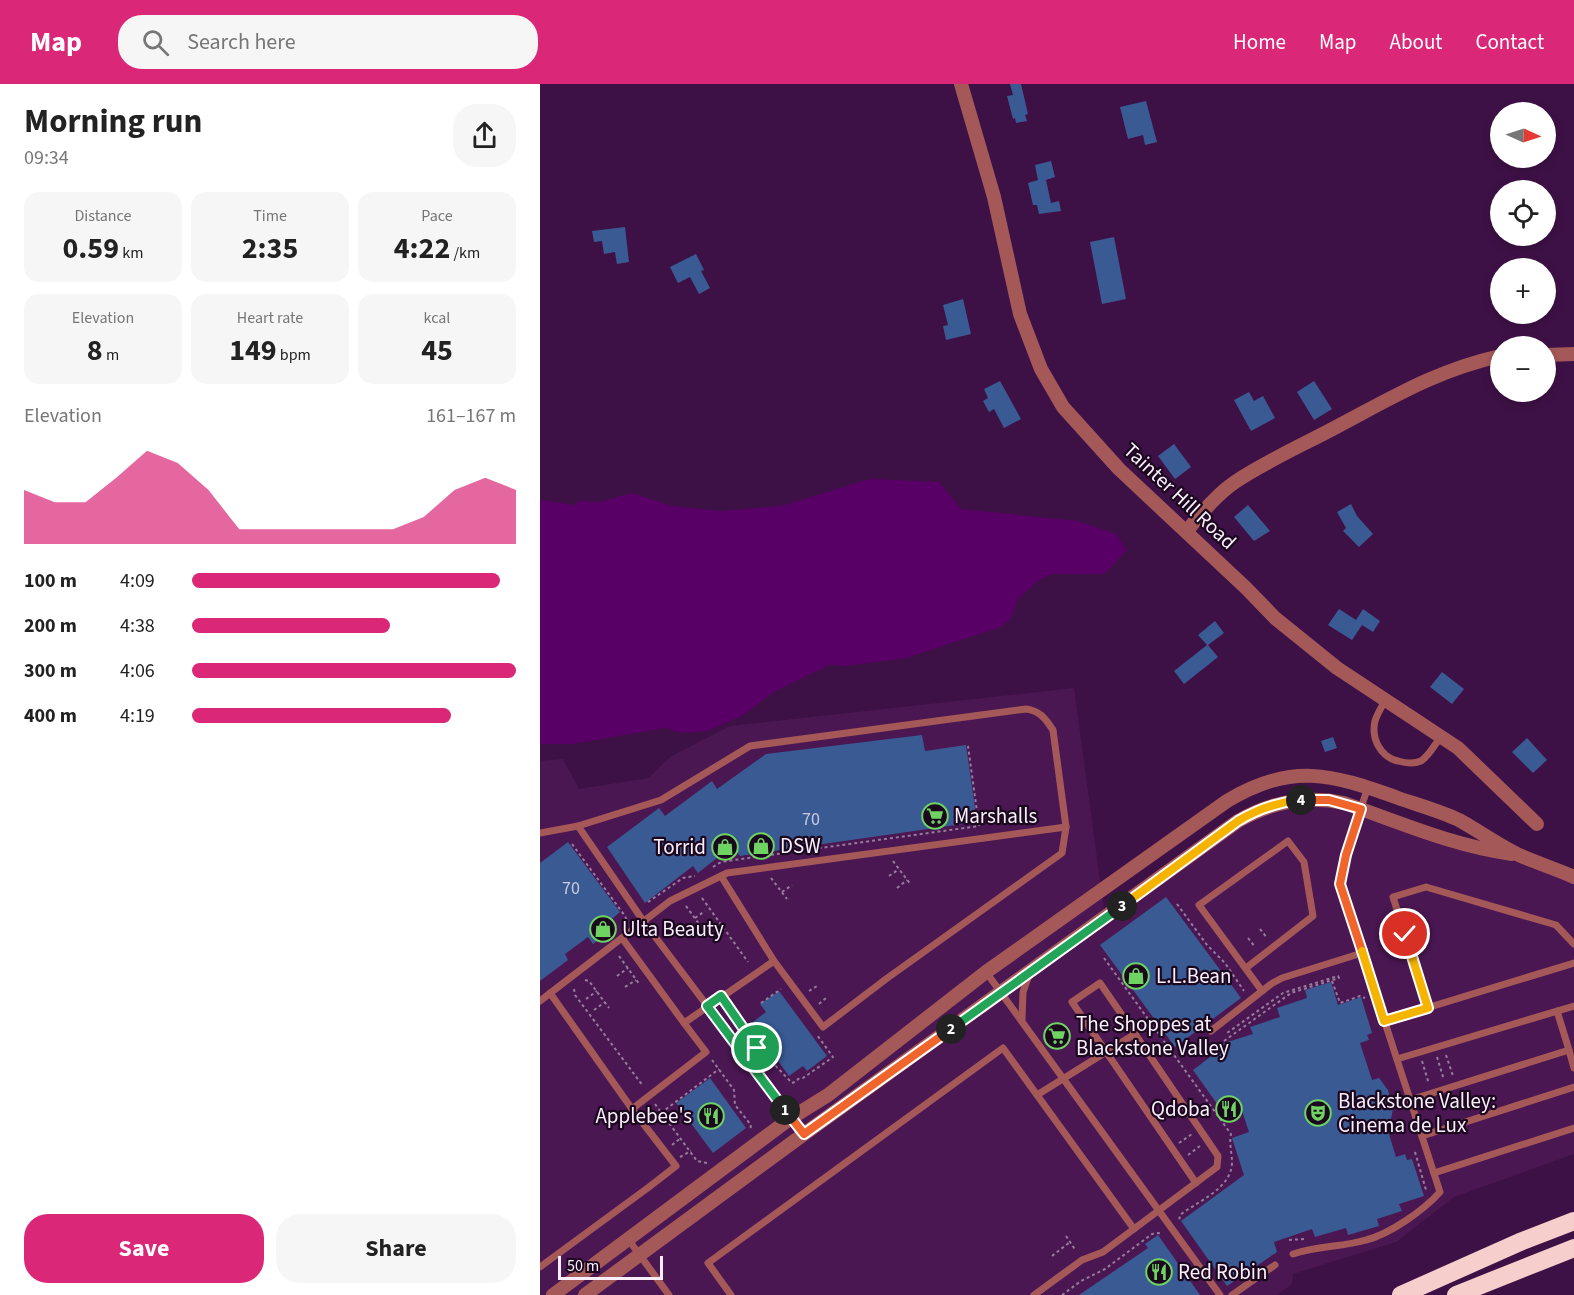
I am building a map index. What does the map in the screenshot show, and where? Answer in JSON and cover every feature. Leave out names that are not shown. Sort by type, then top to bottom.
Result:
[{"type":"highway","points":[[1401,1295],[1520,1242],[1574,1221]]},
{"type":"highway","points":[[1456,1295],[1574,1248]]},
{"type":"street","name":"Tainter Hill Road","points":[[961,84],[994,197],[1020,314],[1047,382],[1063,407],[1119,469],[1275,618],[1337,668],[1442,735],[1478,765],[1537,824]]},
{"type":"street","points":[[1556,355],[1574,354]]},
{"type":"street","points":[[1186,531],[1218,496],[1235,482],[1416,384],[1471,363],[1490,358]]},
{"type":"street","points":[[553,1295],[791,1118],[828,1095],[986,972],[1218,807],[1247,789],[1289,776],[1332,777],[1368,787],[1456,819],[1517,854],[1574,878]]},
{"type":"street","points":[[585,1295],[804,1134],[1238,821],[1257,810],[1275,804],[1314,799],[1337,801],[1454,843],[1517,854]]},
{"type":"lane","points":[[1386,699],[1375,721],[1375,736],[1379,749],[1391,760],[1407,763],[1420,761],[1442,735]]},
{"type":"lane","points":[[540,833],[578,826],[661,800],[750,746],[1026,709],[1035,710],[1044,717],[1053,730],[1066,827],[1062,853],[915,957],[823,1027],[774,961],[721,876]]},
{"type":"lane","points":[[1293,1254],[1304,1250],[1368,1240],[1406,1220],[1433,1201],[1440,1192],[1340,884],[1346,855],[1368,787]]},
{"type":"lane","points":[[578,826],[644,922],[804,1134]]},
{"type":"lane","points":[[540,1001],[670,901],[727,873],[1066,827]]},
{"type":"lane","points":[[1245,968],[1313,916],[1304,862],[1288,842],[1199,905],[1245,968],[1262,990]]},
{"type":"lane","points":[[1428,1008],[1393,897],[1426,887],[1556,926],[1574,944]]},
{"type":"lane","points":[[622,938],[706,1052],[632,1109]]},
{"type":"lane","points":[[1211,1031],[1262,990],[1282,978],[1362,953]]},
{"type":"lane","points":[[684,1023],[774,961]]},
{"type":"lane","points":[[1384,1021],[1574,963]]},
{"type":"lane","points":[[986,972],[1220,1295]]},
{"type":"lane","points":[[1022,1019],[1023,992],[1030,972]]},
{"type":"lane","points":[[1034,1295],[1082,1260],[1102,1252],[1159,1211],[1196,1183],[1217,1167],[1218,1156],[1100,982],[1072,1002],[1196,1183]]},
{"type":"lane","points":[[540,1268],[676,1166],[632,1109],[550,993]]},
{"type":"lane","points":[[1397,1059],[1574,1006]]},
{"type":"lane","points":[[1557,1011],[1574,1068]]},
{"type":"lane","points":[[1037,1095],[1135,1034]]},
{"type":"lane","points":[[731,1295],[708,1263],[1003,1048],[1134,1229]]},
{"type":"lane","points":[[1410,1100],[1569,1050]]},
{"type":"lane","points":[[1422,1136],[1574,1087]]},
{"type":"lane","points":[[1434,1173],[1574,1128]]},
{"type":"lane","points":[[628,1238],[669,1295]]},
{"type":"lane","points":[[1232,1295],[1275,1265]]},
{"type":"path","points":[[712,868],[721,862],[979,826],[968,746]]},
{"type":"path","points":[[572,844],[626,916],[625,926]]},
{"type":"path","points":[[891,859],[911,885]]},
{"type":"path","points":[[889,876],[899,869]]},
{"type":"path","points":[[648,902],[683,878],[702,873]]},
{"type":"path","points":[[775,875],[771,877],[787,899]]},
{"type":"path","points":[[897,888],[907,880]]},
{"type":"path","points":[[781,892],[792,885]]},
{"type":"path","points":[[699,896],[702,897],[748,962]]},
{"type":"path","points":[[1177,903],[1207,945],[1241,984],[1244,996]]},
{"type":"path","points":[[685,904],[707,935]]},
{"type":"path","points":[[695,918],[705,911]]},
{"type":"path","points":[[703,930],[713,923]]},
{"type":"path","points":[[1260,929],[1267,938]]},
{"type":"path","points":[[1248,938],[1255,947]]},
{"type":"path","points":[[619,956],[640,985]]},
{"type":"path","points":[[617,976],[628,968]]},
{"type":"path","points":[[1222,1037],[1283,993],[1338,976],[1339,978],[1332,981],[1291,993],[1224,1041]]},
{"type":"path","points":[[625,987],[636,980]]},
{"type":"path","points":[[589,981],[609,1008]]},
{"type":"path","points":[[1332,981],[1340,1003],[1360,996],[1365,998],[1367,1004]]},
{"type":"path","points":[[761,1003],[780,989],[784,990]]},
{"type":"path","points":[[586,999],[597,991]]},
{"type":"path","points":[[575,995],[644,1088]]},
{"type":"path","points":[[721,996],[757,1048],[763,1049]]},
{"type":"path","points":[[594,1010],[605,1002]]},
{"type":"path","points":[[760,1035],[758,1036],[764,1045],[763,1049],[789,1082],[794,1083],[833,1057],[815,1033]]},
{"type":"path","points":[[1443,1045],[1453,1077]]},
{"type":"path","points":[[1435,1048],[1444,1080]]},
{"type":"path","points":[[1420,1052],[1430,1085]]},
{"type":"path","points":[[710,1058],[734,1090],[735,1105],[751,1125],[751,1130],[747,1134]]},
{"type":"path","points":[[661,1113],[719,1069]]},
{"type":"path","points":[[650,1107],[655,1103],[697,1161],[714,1162]]},
{"type":"path","points":[[1172,1148],[1194,1133]]},
{"type":"path","points":[[1181,1160],[1203,1144]]},
{"type":"path","points":[[1413,1145],[1428,1194]]},
{"type":"path","points":[[1062,1295],[1081,1281],[1105,1269],[1152,1234],[1161,1234],[1169,1240]]},
{"type":"path","points":[[1066,1236],[1078,1254]]},
{"type":"path","points":[[1289,1240],[1309,1239]]},
{"type":"path","points":[[1052,1256],[1070,1242]]},
{"type":"shaded area","points":[[870,479],[939,482],[961,509],[1078,521],[1116,534],[1127,550],[1104,574],[1052,574],[1039,580],[1017,600],[1011,618],[1001,627],[906,658],[845,666],[829,665],[772,693],[742,716],[707,731],[682,733],[665,728],[573,744],[540,744],[540,500],[574,505],[579,501],[601,502],[632,493],[672,506],[720,511],[781,506]]},
{"type":"shaded area","name":"The Shoppes at Blackstone Valley","points":[[1074,688],[1105,918],[1238,821],[1314,799],[1574,877],[1574,1154],[1454,1197],[1396,1242],[1293,1274],[1292,1284],[1277,1295],[540,1295],[540,761],[563,759],[579,789],[649,778],[670,757],[730,726]]},
{"type":"building","points":[[1010,84],[1021,84],[1028,114],[1025,115],[1027,121],[1016,123],[1015,118],[1013,119],[1007,96],[1013,95]]},
{"type":"building","points":[[1146,101],[1157,142],[1145,145],[1143,135],[1128,139],[1120,107]]},
{"type":"building","points":[[1051,161],[1055,177],[1046,180],[1051,203],[1059,201],[1061,211],[1039,214],[1037,205],[1033,205],[1028,183],[1038,180],[1035,165]]},
{"type":"building","points":[[625,227],[629,262],[617,264],[615,252],[604,254],[602,241],[594,242],[592,231]]},
{"type":"building","points":[[1114,237],[1126,299],[1102,304],[1090,242]]},
{"type":"building","points":[[696,254],[704,270],[701,271],[710,288],[699,294],[690,277],[678,283],[670,267]]},
{"type":"building","points":[[963,299],[971,334],[946,340],[943,326],[948,325],[943,305]]},
{"type":"building","points":[[1000,381],[1021,419],[1004,428],[994,409],[989,412],[983,401],[988,398],[984,389]]},
{"type":"building","points":[[1314,381],[1332,409],[1314,420],[1297,392]]},
{"type":"building","points":[[1249,392],[1254,401],[1263,396],[1275,418],[1251,431],[1234,400]]},
{"type":"building","points":[[1174,444],[1191,467],[1175,479],[1158,456]]},
{"type":"building","points":[[1351,504],[1357,516],[1373,534],[1359,547],[1343,531],[1346,528],[1337,512]]},
{"type":"building","points":[[1248,505],[1270,531],[1254,541],[1234,517]]},
{"type":"building","points":[[1339,609],[1356,620],[1363,609],[1380,621],[1373,632],[1362,625],[1352,640],[1328,625]]},
{"type":"building","points":[[1215,621],[1224,633],[1208,645],[1218,657],[1184,684],[1174,671],[1207,645],[1198,635]]},
{"type":"building","points":[[1442,672],[1464,689],[1452,704],[1430,687]]},
{"type":"building","points":[[922,735],[925,751],[966,745],[977,822],[740,856],[732,846],[698,873],[693,866],[645,903],[607,847],[659,808],[665,816],[712,781],[717,789],[766,754]]},
{"type":"building","points":[[1333,737],[1337,748],[1325,752],[1321,741]]},
{"type":"building","points":[[1527,738],[1547,760],[1533,773],[1512,752]]},
{"type":"building","points":[[568,842],[620,912],[612,919],[617,926],[593,944],[588,937],[565,954],[568,960],[540,981],[540,863]]},
{"type":"building","points":[[1166,897],[1241,998],[1175,1047],[1100,945]]},
{"type":"building","name":"Blackstone Valley: Cinema de Lux","points":[[1331,982],[1338,1005],[1361,997],[1372,1033],[1367,1035],[1369,1040],[1360,1043],[1372,1080],[1379,1078],[1388,1090],[1393,1109],[1391,1119],[1385,1121],[1396,1157],[1405,1154],[1407,1160],[1412,1159],[1424,1196],[1399,1204],[1402,1211],[1377,1219],[1379,1226],[1348,1235],[1346,1228],[1315,1237],[1312,1229],[1274,1242],[1277,1252],[1227,1286],[1181,1221],[1244,1175],[1232,1138],[1249,1132],[1241,1108],[1227,1118],[1193,1070],[1222,1048],[1221,1044],[1253,1034],[1250,1027],[1280,1017],[1277,1008],[1307,998],[1305,990]]},
{"type":"building","points":[[779,991],[827,1056],[807,1071],[803,1066],[789,1076],[753,1022],[766,1012],[760,1004]]},
{"type":"building","name":"Applebee's","points":[[710,1078],[746,1128],[713,1153],[676,1103]]},
{"type":"building","points":[[1158,1235],[1200,1295],[1079,1295],[1148,1248],[1145,1244]]},
{"type":"place","name":"Marshalls","points":[[935,816]]},
{"type":"place","name":"DSW","points":[[761,846]]},
{"type":"place","name":"Torrid","points":[[725,847]]},
{"type":"place","name":"Ulta Beauty","points":[[603,929]]},
{"type":"place","name":"L.L.Bean","points":[[1136,976]]},
{"type":"place","name":"The Shoppes at Blackstone Valley","points":[[1057,1036]]},
{"type":"place","name":"Qdoba","points":[[1229,1109]]},
{"type":"place","name":"Blackstone Valley: Cinema de Lux","points":[[1318,1113]]},
{"type":"place","name":"Applebee's","points":[[711,1116]]},
{"type":"place","name":"Red Robin","points":[[1159,1272]]},
{"type":"route","points":[[757,1048],[721,996],[707,1006],[804,1134],[1238,821],[1257,810],[1292,801],[1329,800],[1361,809],[1346,855],[1340,884],[1384,1021],[1428,1008],[1405,934]]}]
